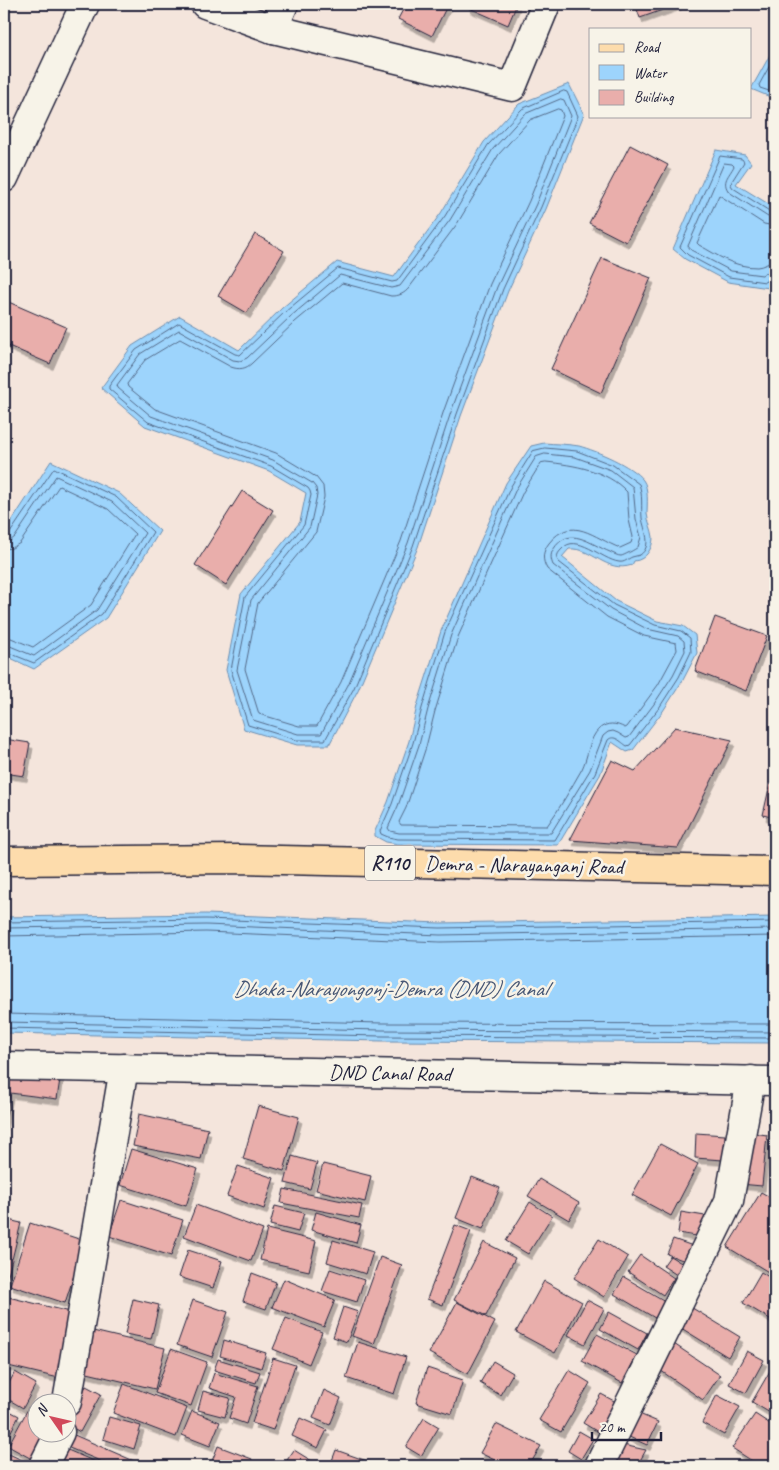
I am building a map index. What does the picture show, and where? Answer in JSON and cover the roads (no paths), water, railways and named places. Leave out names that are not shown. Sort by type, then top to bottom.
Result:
[{"type":"main road","name":"Demra - Narayanganj Road","points":[[4,861],[240,859],[775,871]]},
{"type":"street","points":[[4,178],[85,4]]},
{"type":"street","points":[[205,4],[273,29],[512,87],[546,4]]},
{"type":"street","points":[[273,29],[284,4]]},
{"type":"street","name":"DND Canal Road","points":[[4,1066],[763,1080]]},
{"type":"street","points":[[69,1392],[124,1068]]},
{"type":"street","points":[[599,1466],[729,1201],[763,1080]]},
{"type":"street","points":[[43,1466],[55,1442]]},
{"type":"water","points":[[775,46],[775,99],[752,89]]},
{"type":"water","points":[[569,84],[584,114],[546,209],[508,291],[461,416],[418,547],[358,690],[329,745],[297,745],[244,729],[226,670],[241,594],[300,522],[306,493],[269,471],[145,426],[101,388],[132,346],[180,316],[239,350],[282,308],[337,262],[394,277],[441,213],[484,142],[519,104]]},
{"type":"water","points":[[716,150],[745,155],[751,163],[736,184],[775,208],[775,277],[769,288],[728,282],[685,259],[673,249]]},
{"type":"water","points":[[544,443],[579,446],[595,451],[622,464],[638,474],[643,480],[647,492],[647,514],[653,537],[652,545],[645,556],[634,561],[632,565],[623,567],[614,566],[577,549],[569,549],[562,557],[616,601],[657,621],[683,626],[695,635],[697,653],[683,680],[663,711],[633,750],[627,752],[612,742],[600,775],[558,845],[398,844],[386,842],[375,836],[375,831],[388,802],[409,741],[417,706],[441,631],[506,483],[531,446]]},
{"type":"water","points":[[51,461],[119,493],[160,531],[106,618],[34,669],[4,655],[4,533]]},
{"type":"water","name":"Dhaka-Narayongonj-Demra (DND) Canal","points":[[206,914],[440,923],[775,917],[775,1043],[382,1041],[4,1033],[4,917]]}]
